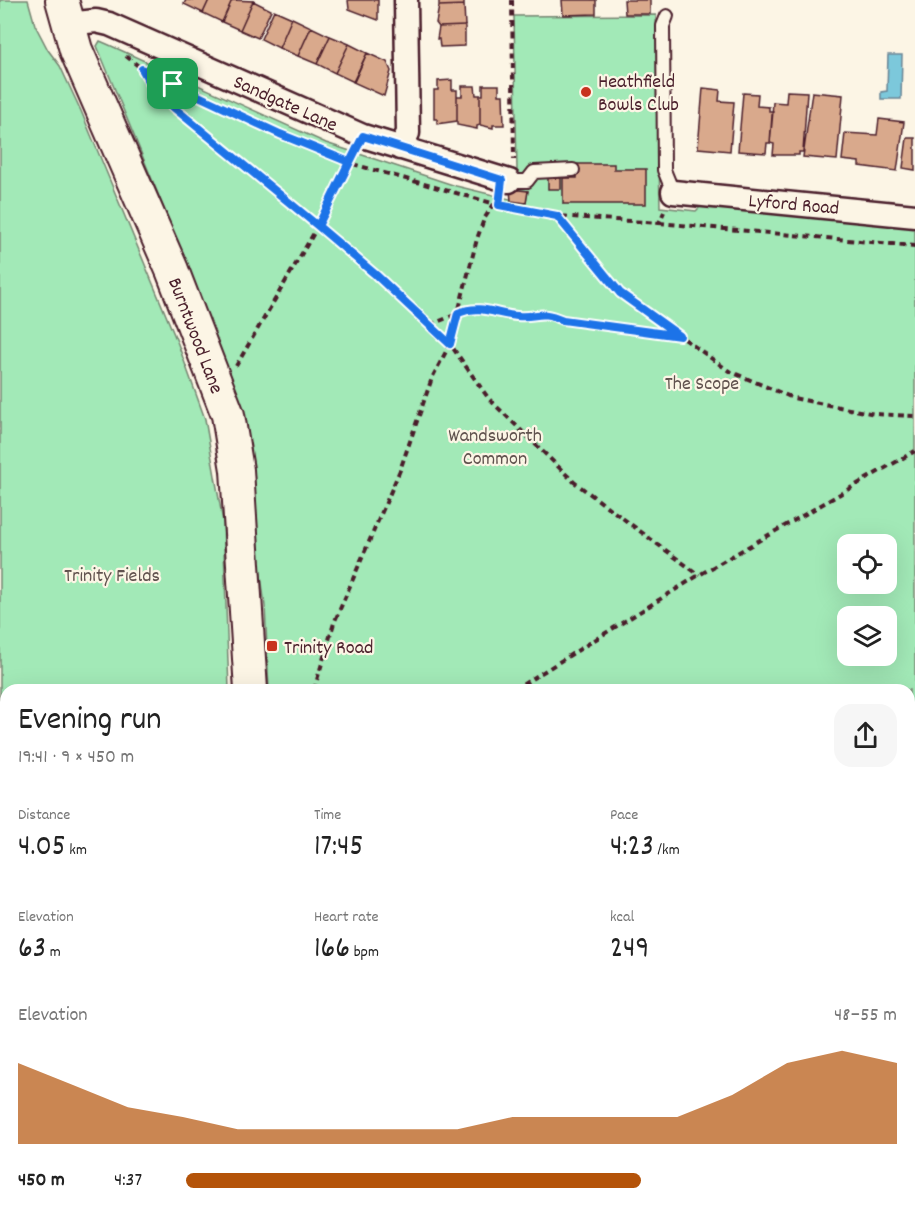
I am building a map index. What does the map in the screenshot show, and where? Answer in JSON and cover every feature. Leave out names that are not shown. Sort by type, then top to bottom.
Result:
[{"type":"main road","name":"Burntwood Lane","points":[[64,12],[172,270],[190,322],[220,393],[233,435],[250,684]]},
{"type":"street","points":[[400,148],[408,133],[406,0]]},
{"type":"street","name":"Sandgate Lane","points":[[64,12],[109,24],[363,136],[505,181]]},
{"type":"street","name":"Lyford Road","points":[[673,192],[915,216]]},
{"type":"lane","points":[[667,16],[663,26],[664,171],[673,192]]},
{"type":"lane","points":[[505,181],[528,181],[534,172],[573,170]]},
{"type":"path","points":[[499,205],[505,181],[505,162],[514,165],[512,0]]},
{"type":"path","points":[[699,575],[574,482],[489,399],[450,344],[376,275],[156,93],[142,69],[280,134],[349,162],[494,204],[557,216],[915,246]]},
{"type":"path","points":[[220,393],[318,226],[363,136]]},
{"type":"path","points":[[659,223],[673,192]]},
{"type":"path","points":[[316,684],[333,623],[400,471],[432,378],[450,344],[477,239],[484,219],[494,204]]},
{"type":"path","points":[[557,216],[620,293],[729,371],[793,398],[875,414],[915,416]]},
{"type":"path","points":[[430,325],[458,313],[481,308],[518,316],[546,313],[563,320],[680,336]]},
{"type":"path","points":[[524,684],[699,575],[915,451]]},
{"type":"green space","name":"Trinity Fields","points":[[0,0],[28,0],[35,25],[48,50],[60,66],[81,111],[178,344],[205,419],[223,522],[229,684],[0,684]]},
{"type":"green space","name":"Wandsworth Common","points":[[656,15],[660,207],[696,211],[701,206],[915,228],[915,684],[269,684],[265,606],[239,404],[163,206],[97,46],[100,41],[326,143],[456,186],[526,203],[528,191],[510,189],[509,168],[517,170],[514,16]]},
{"type":"water","points":[[888,55],[902,55],[901,99],[881,99],[881,92],[887,91]]},
{"type":"building","points":[[186,0],[209,0],[203,13],[184,4]]},
{"type":"building","points":[[209,0],[232,0],[222,22],[203,13]]},
{"type":"building","points":[[232,0],[253,1],[240,30],[222,22]]},
{"type":"building","points":[[348,0],[378,0],[378,20],[349,9]]},
{"type":"building","points":[[439,0],[464,0],[464,5],[439,6]]},
{"type":"building","points":[[562,0],[596,0],[596,14],[563,15]]},
{"type":"building","points":[[624,0],[650,0],[650,14],[625,14]]},
{"type":"building","points":[[253,1],[271,10],[258,38],[240,30]]},
{"type":"building","points":[[464,5],[465,26],[439,27],[436,23],[439,6]]},
{"type":"building","points":[[274,10],[292,18],[279,48],[261,39]]},
{"type":"building","points":[[292,18],[311,27],[298,56],[279,48]]},
{"type":"building","points":[[465,26],[465,46],[440,47],[439,39],[437,39],[439,27]]},
{"type":"building","points":[[311,27],[330,36],[317,64],[298,56]]},
{"type":"building","points":[[330,36],[349,44],[335,73],[317,64]]},
{"type":"building","points":[[349,44],[367,53],[354,82],[335,73]]},
{"type":"building","points":[[367,53],[387,62],[391,71],[384,96],[353,82]]},
{"type":"building","points":[[452,80],[452,90],[457,90],[457,121],[437,124],[437,119],[434,119],[434,90],[438,90],[438,81]]},
{"type":"building","points":[[483,85],[499,85],[499,95],[503,95],[504,125],[493,125],[493,128],[480,125],[480,95],[483,95]]},
{"type":"building","points":[[462,86],[475,86],[476,95],[480,95],[480,125],[477,129],[457,125],[457,96],[462,96]]},
{"type":"building","points":[[703,88],[720,90],[719,101],[734,102],[730,151],[698,148]]},
{"type":"building","points":[[787,91],[807,92],[803,152],[799,152],[799,155],[773,155],[774,144],[770,143],[773,102],[786,103]]},
{"type":"building","points":[[812,92],[843,95],[837,160],[803,157]]},
{"type":"building","points":[[743,93],[758,94],[757,106],[769,107],[769,111],[773,111],[770,143],[767,143],[766,153],[738,151]]},
{"type":"building","points":[[879,119],[904,122],[897,171],[859,166],[859,162],[842,160],[845,133],[877,135]]},
{"type":"building","points":[[907,138],[915,138],[915,170],[903,168]]},
{"type":"building","points":[[577,164],[614,164],[614,169],[646,169],[646,204],[563,204],[563,178],[577,178]]},
{"type":"building","points":[[548,178],[561,178],[561,189],[548,189]]},
{"type":"building","points":[[510,189],[528,191],[526,203],[511,201]]},
{"type":"place","name":"Heathfield Bowls Club","points":[[586,92]]},
{"type":"place","name":"Trinity Road","points":[[272,646]]},
{"type":"route","points":[[173,84],[142,69],[156,93],[318,226],[363,136],[502,180],[499,205],[557,216],[620,293],[680,336],[563,320],[546,313],[518,316],[481,308],[458,313],[450,344],[376,275],[318,226],[349,162],[280,134],[173,84]]},
{"type":"park label","name":"The Scope","points":[[702,382]]}]
